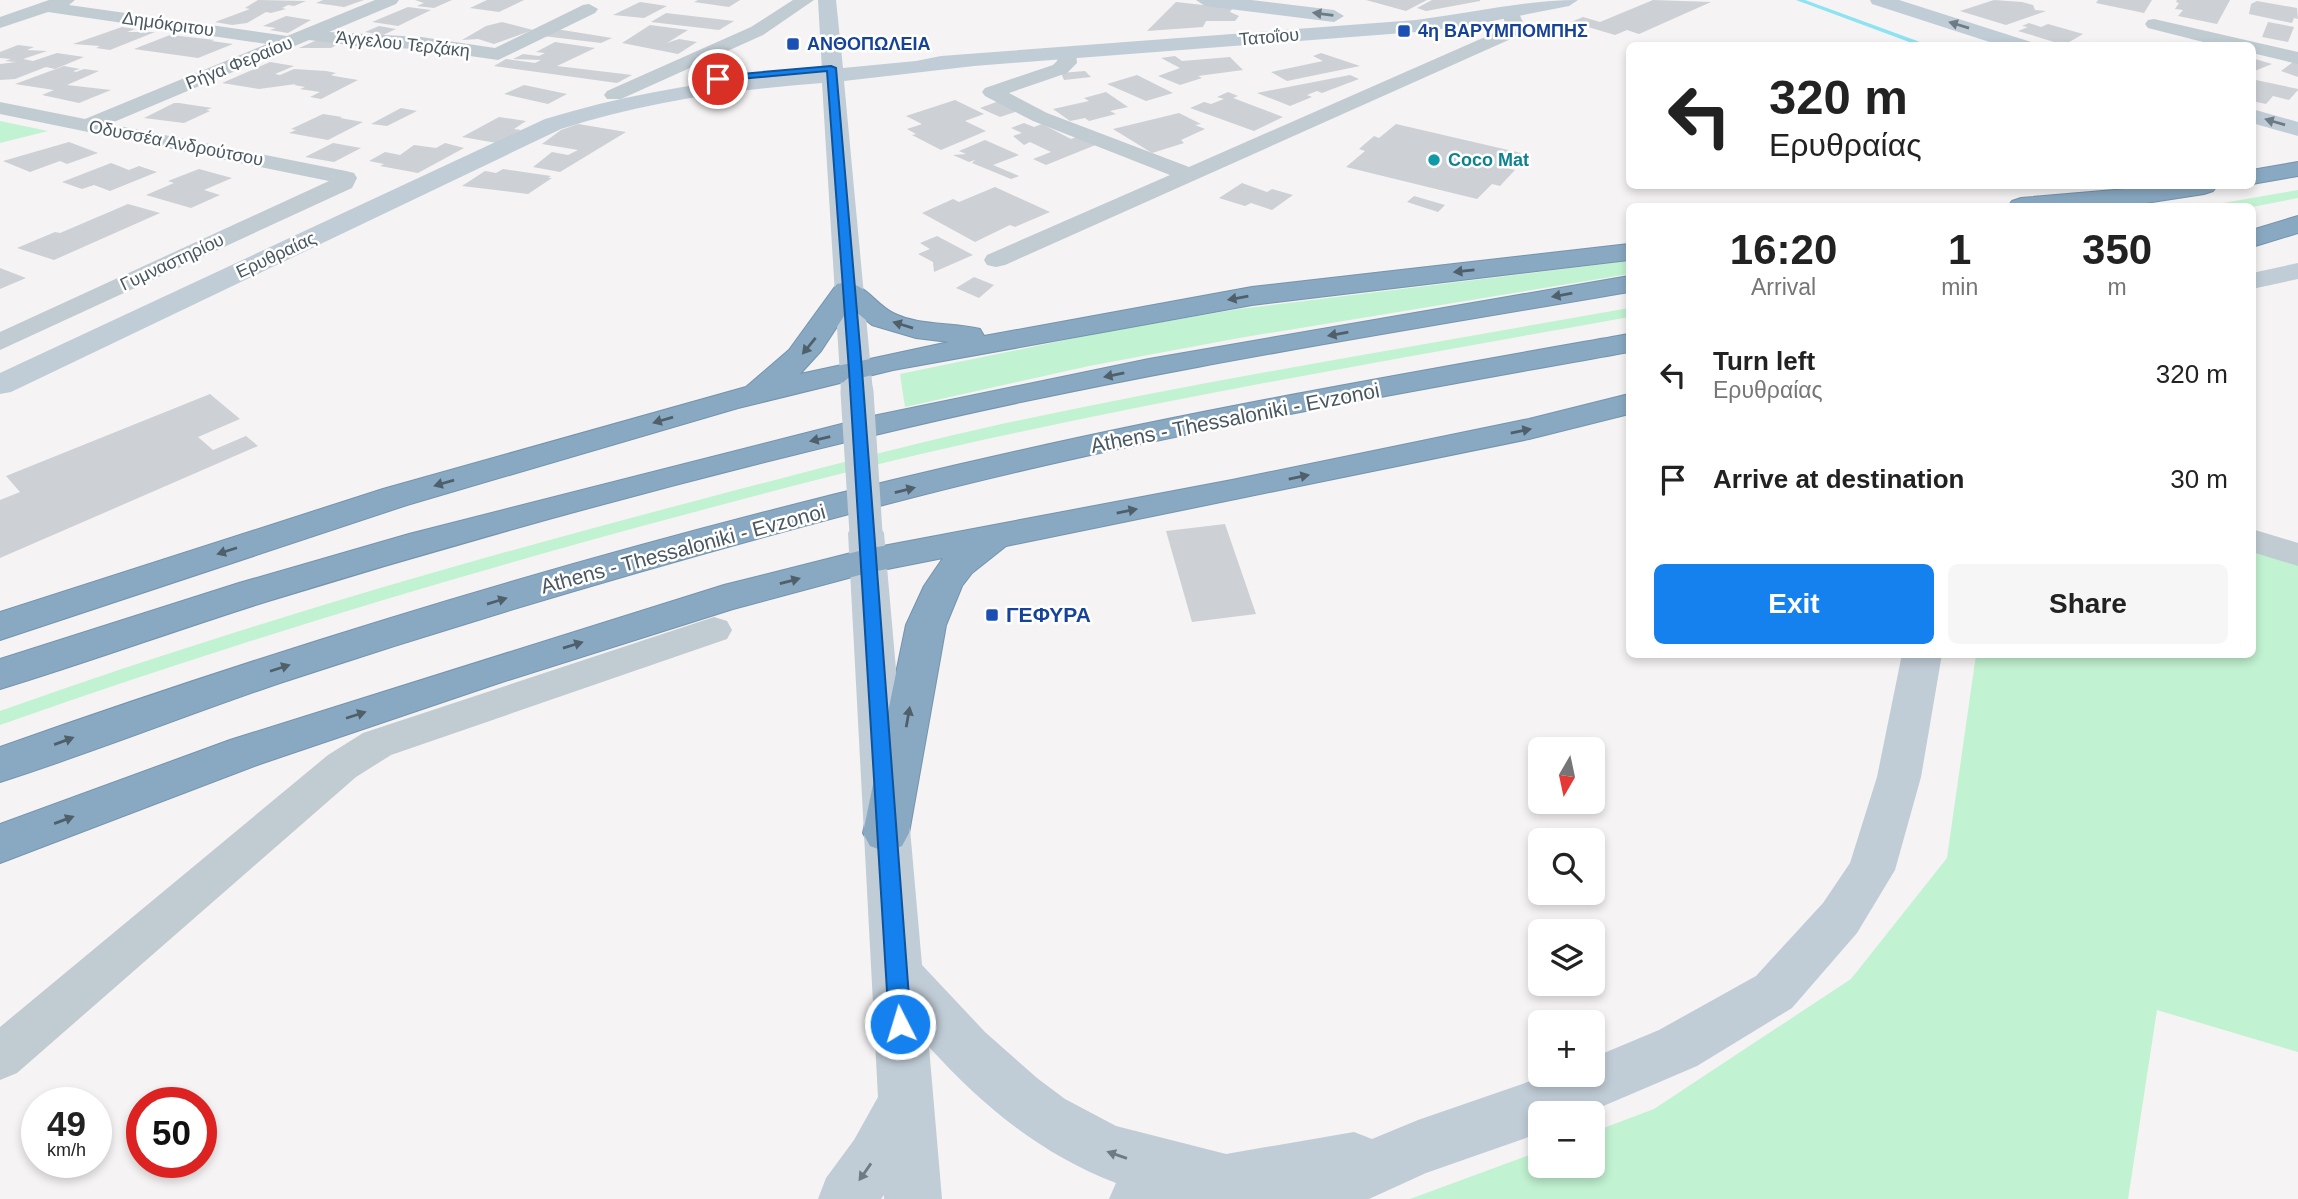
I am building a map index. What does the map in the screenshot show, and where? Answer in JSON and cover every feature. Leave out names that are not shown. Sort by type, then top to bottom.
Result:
[{"type":"highway","points":[[2256,176],[2298,170]]},
{"type":"highway","points":[[2101,203],[2186,189]]},
{"type":"highway","points":[[2056,203],[2151,195]]},
{"type":"highway","points":[[2256,231],[2298,224]]},
{"type":"highway","points":[[2256,238],[2298,224]]},
{"type":"highway","points":[[728,401],[856,381],[1020,337],[1252,296],[1626,252]]},
{"type":"highway","points":[[0,674],[116,635],[333,569],[544,509],[768,451],[1028,392],[1234,352],[1626,285]]},
{"type":"highway","points":[[0,625],[395,497],[728,401],[761,387],[793,365],[818,335],[847,290],[882,318],[916,329],[953,334],[1020,337]]},
{"type":"highway","name":"Athens - Thessaloniki - Evzonoi","points":[[0,765],[114,723],[340,649],[559,582],[791,519],[1021,460],[1278,407],[1626,344]]},
{"type":"highway","points":[[0,844],[245,752],[482,674],[719,614],[867,547],[1004,534],[1232,491],[1529,429],[1626,405]]},
{"type":"highway","points":[[886,833],[918,661],[935,602],[945,582],[965,556],[1004,534]]},
{"type":"main road","points":[[827,0],[914,1199]]},
{"type":"main road","points":[[1205,0],[1416,26]]},
{"type":"main road","name":"Τατοΐου","points":[[832,73],[1416,26],[1511,13],[1569,0]]},
{"type":"main road","points":[[1879,0],[2011,42]]},
{"type":"main road","points":[[830,46],[907,67]]},
{"type":"main road","points":[[834,109],[863,87],[907,67]]},
{"type":"main road","name":"Ερυθραίας","points":[[0,385],[553,124],[590,104],[614,95],[698,81],[832,73]]},
{"type":"main road","name":"Ερυθραίας","points":[[553,124],[585,112],[655,95],[832,73]]},
{"type":"main road","points":[[746,84],[792,88],[810,93],[834,109]]},
{"type":"main road","points":[[2256,117],[2298,129]]},
{"type":"main road","points":[[2256,280],[2298,271]]},
{"type":"main road","points":[[1303,1199],[1418,1148],[1540,1106],[1678,1048],[1774,992],[1840,918],[1871,870],[1899,777],[1921,658]]},
{"type":"main road","points":[[896,973],[973,1058],[1060,1128],[1105,1150],[1158,1169],[1230,1184]]},
{"type":"main road","points":[[847,1199],[874,1160],[906,1101]]},
{"type":"main road","points":[[1138,1199],[1418,1148]]},
{"type":"street","points":[[0,23],[66,0]]},
{"type":"street","name":"Ρήγα Φεραίου","points":[[88,125],[390,0]]},
{"type":"street","name":"Ερυθραίας","points":[[614,95],[757,31],[805,0]]},
{"type":"street","name":"Δημόκριτου","points":[[47,7],[298,38]]},
{"type":"street","name":"Άγγελου Τερζάκη","points":[[298,38],[421,43],[498,54],[589,9]]},
{"type":"street","points":[[996,260],[1507,34],[1516,27],[1511,13]]},
{"type":"street","points":[[2154,24],[2228,42]]},
{"type":"street","points":[[2256,48],[2298,58]]},
{"type":"street","points":[[1067,54],[1067,63],[1060,69],[992,92],[1040,117],[1188,174]]},
{"type":"street","name":"Οδυσσέα Ανδρούτσου","points":[[0,108],[340,175],[346,178],[344,183]]},
{"type":"street","name":"Γυμναστηρίου","points":[[0,342],[344,183]]},
{"type":"street","points":[[2256,541],[2298,555]]},
{"type":"street","points":[[0,1057],[312,790],[342,766],[377,744],[719,614]]},
{"type":"green space","points":[[0,121],[48,131],[0,143]]},
{"type":"green space","points":[[2298,190],[2298,198],[2256,206],[2256,203],[2223,203]]},
{"type":"green space","points":[[1626,261],[1626,274],[1239,338],[1089,366],[905,407],[900,374],[1109,331],[1239,309]]},
{"type":"green space","points":[[1626,309],[1626,318],[1322,372],[1092,417],[933,451],[809,482],[427,587],[170,667],[0,725],[0,711],[86,681],[345,598],[607,524],[850,460],[1006,423],[1317,363]]},
{"type":"green space","points":[[2256,550],[2298,564],[2298,1052],[2157,1010],[2128,1199],[1410,1199],[1528,1155],[1528,1178],[1605,1178],[1605,1127],[1654,1109],[1851,979],[1947,858],[1976,658],[2256,658]]},
{"type":"building","points":[[258,0],[306,1],[282,8],[286,9],[266,12],[247,23],[232,25],[215,22],[250,9],[245,8]]},
{"type":"building","points":[[323,0],[364,0],[344,7],[316,3]]},
{"type":"building","points":[[415,0],[452,0],[434,8],[417,6],[424,3]]},
{"type":"building","points":[[487,0],[524,0],[499,12],[470,8]]},
{"type":"building","points":[[740,0],[729,7],[694,2]]},
{"type":"building","points":[[1366,0],[1427,0],[1406,11]]},
{"type":"building","points":[[1432,0],[1480,1],[1426,11],[1417,8]]},
{"type":"building","points":[[1653,0],[1711,2],[1639,34],[1627,30],[1615,35],[1571,22],[1583,17],[1600,22]]},
{"type":"building","points":[[1994,0],[2022,2],[2033,5],[2035,10],[2046,11],[2006,25],[1960,11]]},
{"type":"building","points":[[2098,0],[2152,0],[2144,13],[2096,3]]},
{"type":"building","points":[[2177,0],[2230,0],[2217,24],[2178,16],[2183,10],[2175,9],[2179,3]]},
{"type":"building","points":[[2257,1],[2297,8],[2298,19],[2294,18],[2292,23],[2249,14],[2251,4]]},
{"type":"building","points":[[640,2],[667,6],[644,18],[613,15]]},
{"type":"building","points":[[1176,2],[1232,9],[1230,12],[1239,16],[1235,21],[1206,21],[1203,27],[1147,31]]},
{"type":"building","points":[[408,7],[431,10],[398,26],[372,22]]},
{"type":"building","points":[[666,13],[734,21],[719,30],[651,22]]},
{"type":"building","points":[[286,16],[311,20],[288,33],[263,26]]},
{"type":"building","points":[[502,22],[533,30],[494,44],[478,39],[462,40],[486,26]]},
{"type":"building","points":[[2268,22],[2294,27],[2288,42],[2262,37]]},
{"type":"building","points":[[2029,23],[2041,27],[2048,24],[2083,34],[2069,42],[2054,42],[2018,31],[2028,27],[2022,26]]},
{"type":"building","points":[[650,25],[688,30],[667,43],[679,39],[697,42],[678,54],[622,43]]},
{"type":"building","points":[[379,26],[396,29],[383,35],[365,32]]},
{"type":"building","points":[[122,27],[135,29],[127,32],[155,32],[110,50],[96,48],[100,46],[73,44]]},
{"type":"building","points":[[556,29],[612,38],[601,43],[543,36]]},
{"type":"building","points":[[170,35],[233,44],[198,58],[134,49]]},
{"type":"building","points":[[317,40],[341,43],[331,48],[299,48]]},
{"type":"building","points":[[555,42],[595,48],[557,66],[632,75],[617,83],[494,66],[506,59],[535,63],[541,60],[513,59],[523,54],[539,56],[545,53],[536,52]]},
{"type":"building","points":[[18,45],[34,47],[27,50],[47,51],[23,59],[33,61],[57,53],[84,57],[55,69],[46,67],[15,79],[0,80],[0,64],[16,62],[0,58],[0,52]]},
{"type":"building","points":[[1321,53],[1360,66],[1287,81],[1271,72],[1323,61],[1313,56]]},
{"type":"building","points":[[1175,56],[1182,61],[1230,57],[1243,70],[1198,76],[1202,78],[1180,85],[1158,76],[1180,68],[1161,58]]},
{"type":"building","points":[[2256,59],[2272,64],[2256,70]]},
{"type":"building","points":[[270,62],[294,66],[275,74],[280,75],[294,69],[326,71],[336,73],[331,75],[334,76],[358,80],[321,99],[310,97],[320,92],[300,89],[305,87],[294,85],[296,84],[259,89],[222,83]]},
{"type":"building","points":[[2293,62],[2298,63],[2298,77],[2281,71]]},
{"type":"building","points":[[64,66],[80,69],[73,71],[76,72],[84,69],[99,71],[67,85],[111,90],[79,103],[42,95],[54,90],[15,84]]},
{"type":"building","points":[[1085,71],[1091,77],[1064,80],[1061,73]]},
{"type":"building","points":[[1137,75],[1173,93],[1146,101],[1107,84]]},
{"type":"building","points":[[1350,75],[1359,79],[1322,93],[1317,91],[1307,95],[1312,97],[1290,106],[1257,93]]},
{"type":"building","points":[[2256,80],[2298,89],[2289,100],[2273,96],[2266,104],[2256,102]]},
{"type":"building","points":[[524,85],[567,94],[548,104],[504,94]]},
{"type":"building","points":[[1106,92],[1128,107],[1110,111],[1116,114],[1089,121],[1085,118],[1070,121],[1053,109],[1089,101],[1084,98]]},
{"type":"building","points":[[1228,92],[1238,96],[1233,98],[1283,117],[1254,131],[1190,108],[1204,102],[1211,104],[1224,99],[1217,97]]},
{"type":"building","points":[[955,100],[984,114],[965,121],[986,131],[941,150],[912,135],[916,134],[907,129],[922,124],[906,116]]},
{"type":"building","points":[[999,101],[1018,111],[1000,117],[980,108]]},
{"type":"building","points":[[174,103],[212,108],[184,123],[144,118]]},
{"type":"building","points":[[401,108],[417,111],[387,126],[371,124]]},
{"type":"building","points":[[1179,113],[1201,124],[1195,125],[1205,129],[1181,140],[1184,143],[1152,153],[1113,129]]},
{"type":"building","points":[[323,114],[363,122],[328,140],[289,133],[296,130],[291,129]]},
{"type":"building","points":[[499,117],[526,121],[514,129],[521,130],[497,143],[462,137]]},
{"type":"building","points":[[1024,123],[1034,127],[1042,124],[1071,139],[1079,136],[1098,144],[1046,165],[1033,159],[1051,152],[1030,142],[1024,145],[1013,136],[1022,133],[1011,128]]},
{"type":"building","points":[[578,124],[626,132],[560,172],[533,167],[552,152],[568,155],[578,150],[542,144],[561,130]]},
{"type":"building","name":"Coco Mat","points":[[1396,124],[1521,153],[1507,168],[1515,170],[1500,186],[1492,184],[1477,199],[1346,167],[1365,151],[1359,149],[1374,136],[1379,138]]},
{"type":"building","points":[[985,140],[1019,155],[993,165],[1019,176],[1011,179],[972,163],[975,160],[969,162],[953,155],[966,154],[959,151]]},
{"type":"building","points":[[69,142],[98,153],[67,164],[60,161],[30,172],[3,161]]},
{"type":"building","points":[[333,143],[361,148],[334,162],[305,157]]},
{"type":"building","points":[[445,143],[464,148],[418,173],[380,166],[384,164],[369,161],[385,152],[400,155],[414,145],[436,148]]},
{"type":"building","points":[[111,163],[129,170],[139,166],[157,172],[110,191],[94,185],[82,189],[62,182]]},
{"type":"building","points":[[199,169],[232,178],[204,190],[220,195],[191,208],[146,195],[174,183],[168,181]]},
{"type":"building","points":[[503,169],[552,178],[528,194],[462,186],[485,171],[496,173]]},
{"type":"building","points":[[1242,183],[1267,192],[1272,189],[1293,195],[1272,210],[1251,203],[1245,206],[1219,198]]},
{"type":"building","points":[[995,187],[1050,212],[1015,227],[1010,225],[975,242],[922,213],[953,199],[959,202]]},
{"type":"building","points":[[1414,196],[1445,205],[1438,212],[1407,202]]},
{"type":"building","points":[[128,204],[160,213],[54,260],[17,248],[55,232],[60,233]]},
{"type":"building","points":[[937,236],[973,255],[934,272],[933,262],[918,254],[930,249],[920,243]]},
{"type":"building","points":[[0,268],[26,278],[0,289]]},
{"type":"building","points":[[974,277],[994,285],[979,298],[956,288]]},
{"type":"building","points":[[210,394],[240,419],[198,437],[213,450],[246,436],[258,446],[0,558],[0,500],[20,492],[6,476]]},
{"type":"building","points":[[1225,524],[1256,614],[1192,622],[1166,531]]},
{"type":"waterway","points":[[1799,0],[1917,42]]},
{"type":"place","name":"4η ΒΑΡΥΜΠΟΜΠΗΣ","points":[[1404,31]]},
{"type":"place","name":"ΑΝΘΟΠΩΛΕΙΑ","points":[[793,44]]},
{"type":"place","name":"Coco Mat","points":[[1434,160]]},
{"type":"place","name":"ΓΕΦΥΡΑ","points":[[992,615]]},
{"type":"route","points":[[718,79],[831,68],[847,290],[856,370],[900,1024]]}]
